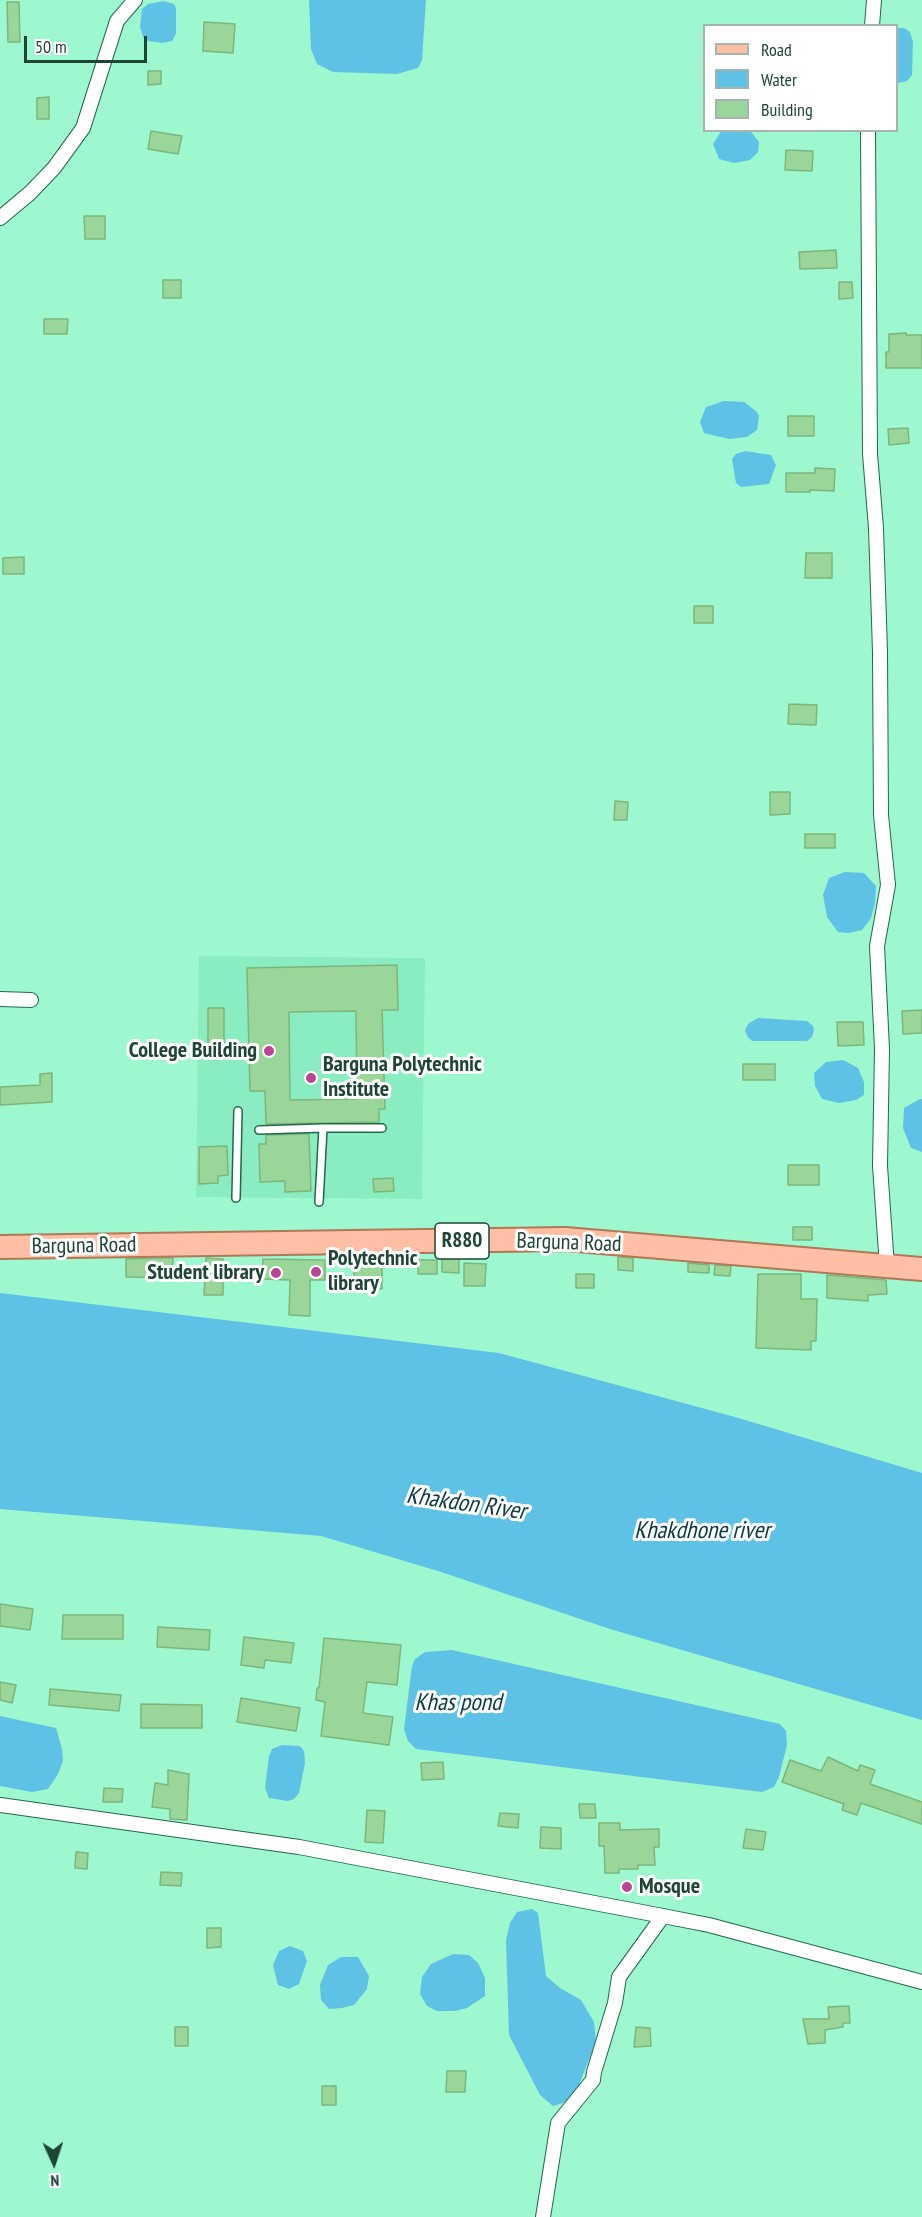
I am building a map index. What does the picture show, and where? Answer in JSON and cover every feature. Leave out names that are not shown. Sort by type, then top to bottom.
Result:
[{"type":"main road","name":"Barguna Road","points":[[0,1247],[565,1239],[922,1269]]},
{"type":"street","points":[[0,218],[30,193],[54,168],[83,128],[117,21],[135,0]]},
{"type":"street","points":[[872,24],[873,0]]},
{"type":"street","points":[[868,132],[870,453],[876,528],[880,640],[881,814],[888,885],[877,946],[882,1049],[880,1166],[887,1267]]},
{"type":"street","points":[[0,999],[31,1000]]},
{"type":"street","points":[[0,1805],[298,1847],[663,1916],[709,1925],[922,1982]]},
{"type":"street","points":[[543,2217],[558,2123],[593,2080],[615,2003],[619,1977],[663,1916]]},
{"type":"lane","points":[[236,1198],[238,1112]]},
{"type":"lane","points":[[319,1202],[323,1128]]},
{"type":"lane","points":[[259,1131],[382,1128]]},
{"type":"shaded area","name":"Barguna Polytechnic Institute","points":[[199,956],[425,958],[422,1199],[196,1197]]},
{"type":"water","points":[[309,0],[426,0],[422,60],[418,68],[397,74],[333,72],[317,64],[311,49]]},
{"type":"water","points":[[164,1],[174,4],[176,8],[176,34],[172,41],[162,43],[148,41],[143,37],[140,27],[142,9],[148,4]]},
{"type":"water","points":[[898,28],[904,28],[910,32],[913,42],[912,75],[907,81],[898,83]]},
{"type":"water","points":[[721,132],[751,132],[759,142],[758,152],[750,160],[734,163],[719,159],[713,144]]},
{"type":"water","points":[[724,401],[744,402],[756,411],[759,416],[757,430],[747,437],[729,439],[704,433],[700,422],[706,407]]},
{"type":"water","points":[[745,451],[771,455],[776,465],[769,484],[741,487],[736,483],[732,459],[736,454]]},
{"type":"water","points":[[845,872],[864,873],[876,886],[871,918],[862,930],[849,933],[838,932],[827,917],[823,895],[829,878]]},
{"type":"water","points":[[758,1018],[807,1021],[814,1030],[812,1037],[807,1041],[752,1041],[745,1030],[748,1024]]},
{"type":"water","points":[[843,1060],[858,1068],[864,1082],[864,1095],[856,1100],[839,1103],[822,1099],[815,1086],[814,1073],[826,1062]]},
{"type":"water","points":[[922,1099],[922,1152],[911,1148],[903,1128],[904,1108]]},
{"type":"water","name":"Khakdhone river","points":[[0,1293],[499,1353],[735,1417],[922,1473],[922,1720],[610,1629],[441,1572],[321,1536],[0,1509]]},
{"type":"water","name":"Khas pond","points":[[452,1650],[780,1724],[786,1731],[787,1745],[779,1777],[774,1787],[762,1792],[416,1749],[408,1741],[404,1729],[412,1666],[415,1659],[425,1652]]},
{"type":"water","points":[[0,1716],[56,1728],[63,1761],[48,1789],[32,1792],[0,1786]]},
{"type":"water","points":[[282,1745],[300,1746],[304,1751],[305,1763],[299,1793],[294,1799],[288,1801],[269,1798],[265,1788],[269,1756],[272,1749]]},
{"type":"water","points":[[532,1909],[538,1913],[546,1976],[560,1988],[581,2000],[594,2022],[596,2041],[576,2093],[563,2103],[553,2106],[540,2095],[509,2035],[506,1940],[510,1923],[517,1912]]},
{"type":"water","points":[[290,1946],[303,1951],[307,1961],[299,1984],[289,1989],[278,1985],[273,1965],[279,1951]]},
{"type":"water","points":[[453,1954],[469,1955],[478,1963],[485,1978],[485,1996],[467,2008],[437,2011],[427,2006],[420,1994],[422,1977],[431,1964]]},
{"type":"water","points":[[341,1957],[358,1957],[369,1976],[367,1989],[354,2005],[329,2009],[321,2000],[320,1985],[328,1965]]},
{"type":"building","points":[[7,2],[19,2],[20,42],[8,42]]},
{"type":"building","points":[[204,22],[235,24],[233,53],[203,51]]},
{"type":"building","points":[[148,71],[161,71],[161,84],[148,85]]},
{"type":"building","points":[[49,97],[49,119],[37,119],[37,98]]},
{"type":"building","points":[[151,131],[182,136],[178,154],[148,149]]},
{"type":"building","points":[[786,150],[813,151],[812,171],[785,170]]},
{"type":"building","points":[[84,216],[105,216],[105,239],[85,239]]},
{"type":"building","points":[[836,250],[837,268],[800,269],[799,252]]},
{"type":"building","points":[[163,280],[181,280],[181,298],[163,298]]},
{"type":"building","points":[[839,282],[852,282],[853,298],[839,299]]},
{"type":"building","points":[[44,319],[68,319],[67,334],[44,334]]},
{"type":"building","points":[[906,333],[906,335],[922,335],[922,368],[886,368],[889,334]]},
{"type":"building","points":[[788,416],[814,416],[814,436],[788,436]]},
{"type":"building","points":[[908,428],[909,443],[889,445],[888,429]]},
{"type":"building","points":[[815,468],[835,469],[834,491],[786,492],[786,473],[815,473]]},
{"type":"building","points":[[806,553],[832,553],[832,578],[805,578]]},
{"type":"building","points":[[24,557],[24,574],[3,574],[3,558]]},
{"type":"building","points":[[694,606],[713,606],[713,623],[694,623]]},
{"type":"building","points":[[789,704],[817,705],[816,725],[788,724]]},
{"type":"building","points":[[770,792],[790,792],[790,814],[770,815]]},
{"type":"building","points":[[615,801],[628,802],[627,820],[614,820]]},
{"type":"building","points":[[805,834],[835,834],[835,848],[805,848]]},
{"type":"building","name":"College Building","points":[[397,965],[398,1010],[382,1010],[385,1109],[379,1109],[379,1122],[266,1124],[265,1091],[250,1091],[247,968]],"holes":[[[356,1011],[357,1099],[290,1100],[289,1012]]]},
{"type":"building","points":[[208,1008],[224,1008],[224,1045],[208,1045]]},
{"type":"building","points":[[922,1010],[922,1033],[903,1034],[902,1011]]},
{"type":"building","points":[[837,1022],[863,1022],[864,1045],[838,1046]]},
{"type":"building","points":[[743,1064],[775,1064],[775,1080],[743,1080]]},
{"type":"building","points":[[52,1073],[52,1102],[0,1105],[0,1087],[40,1085],[40,1074]]},
{"type":"building","points":[[309,1134],[311,1191],[285,1192],[285,1181],[260,1182],[259,1144],[266,1144],[266,1135]]},
{"type":"building","points":[[227,1146],[228,1175],[218,1176],[218,1183],[199,1184],[199,1147]]},
{"type":"building","points":[[788,1165],[819,1165],[819,1185],[788,1185]]},
{"type":"building","points":[[393,1178],[394,1191],[374,1192],[373,1179]]},
{"type":"building","points":[[793,1227],[812,1227],[812,1240],[793,1240]]},
{"type":"building","points":[[442,1254],[459,1254],[459,1273],[442,1272]]},
{"type":"building","points":[[618,1257],[633,1258],[633,1271],[618,1270]]},
{"type":"building","points":[[173,1258],[172,1278],[126,1277],[126,1259]]},
{"type":"building","points":[[206,1258],[223,1259],[223,1295],[204,1295]]},
{"type":"building","points":[[263,1259],[325,1260],[325,1280],[310,1280],[310,1316],[289,1315],[290,1280],[262,1279]]},
{"type":"building","points":[[418,1260],[437,1260],[437,1274],[418,1274]]},
{"type":"building","points":[[354,1263],[382,1263],[382,1289],[354,1289]]},
{"type":"building","points":[[464,1263],[486,1264],[485,1286],[464,1286]]},
{"type":"building","points":[[688,1263],[709,1265],[709,1273],[688,1272]]},
{"type":"building","points":[[715,1265],[731,1266],[730,1276],[714,1275]]},
{"type":"building","points":[[576,1274],[594,1274],[594,1288],[576,1288]]},
{"type":"building","points":[[758,1274],[801,1274],[801,1299],[817,1299],[816,1341],[811,1341],[811,1350],[756,1348]]},
{"type":"building","points":[[827,1275],[886,1280],[887,1294],[868,1295],[868,1301],[827,1298]]},
{"type":"building","points":[[0,1604],[33,1609],[30,1630],[0,1626]]},
{"type":"building","points":[[63,1615],[123,1615],[123,1639],[62,1639]]},
{"type":"building","points":[[158,1627],[210,1630],[209,1650],[157,1647]]},
{"type":"building","points":[[244,1637],[294,1643],[291,1663],[265,1660],[264,1668],[241,1665]]},
{"type":"building","points":[[324,1638],[401,1645],[397,1685],[367,1682],[363,1713],[393,1717],[389,1745],[321,1736],[325,1702],[316,1700]]},
{"type":"building","points":[[0,1682],[16,1685],[12,1703],[0,1700]]},
{"type":"building","points":[[50,1689],[121,1695],[119,1711],[49,1705]]},
{"type":"building","points":[[241,1698],[300,1708],[296,1731],[237,1722]]},
{"type":"building","points":[[141,1704],[202,1705],[202,1728],[141,1728]]},
{"type":"building","points":[[828,1757],[858,1771],[860,1765],[875,1770],[870,1784],[922,1802],[922,1824],[861,1803],[857,1815],[842,1810],[844,1804],[782,1782],[790,1760],[821,1771]]},
{"type":"building","points":[[443,1762],[444,1779],[422,1780],[421,1763]]},
{"type":"building","points":[[168,1770],[189,1774],[187,1820],[170,1819],[170,1809],[152,1807],[155,1783],[168,1785]]},
{"type":"building","points":[[104,1788],[123,1789],[122,1802],[103,1802]]},
{"type":"building","points":[[579,1804],[595,1804],[596,1818],[580,1818]]},
{"type":"building","points":[[367,1810],[385,1811],[383,1843],[365,1842]]},
{"type":"building","points":[[500,1813],[519,1814],[518,1828],[498,1826]]},
{"type":"building","points":[[599,1823],[620,1823],[620,1830],[659,1829],[659,1847],[654,1847],[655,1865],[638,1865],[638,1869],[619,1869],[619,1873],[605,1873],[604,1846],[599,1846]]},
{"type":"building","points":[[541,1827],[561,1828],[561,1849],[540,1848]]},
{"type":"building","points":[[746,1829],[766,1832],[763,1850],[743,1848]]},
{"type":"building","points":[[76,1852],[88,1853],[87,1869],[75,1868]]},
{"type":"building","points":[[161,1872],[182,1873],[181,1886],[160,1885]]},
{"type":"building","points":[[207,1928],[221,1928],[221,1947],[207,1948]]},
{"type":"building","points":[[849,2006],[850,2023],[843,2023],[843,2027],[825,2030],[825,2043],[808,2044],[803,2019],[829,2019],[828,2007]]},
{"type":"building","points":[[175,2027],[188,2027],[188,2046],[175,2046]]},
{"type":"building","points":[[636,2027],[650,2028],[651,2046],[634,2047]]},
{"type":"building","points":[[447,2071],[466,2071],[465,2092],[446,2092]]},
{"type":"building","points":[[322,2086],[336,2086],[336,2105],[322,2105]]},
{"type":"place","name":"College Building","points":[[269,1051]]},
{"type":"place","name":"Barguna Polytechnic Institute","points":[[311,1078]]},
{"type":"place","name":"Polytechnic library","points":[[316,1272]]},
{"type":"place","name":"Student library","points":[[276,1273]]},
{"type":"place","name":"Mosque","points":[[627,1887]]},
{"type":"water label","name":"Khakdon River","points":[[466,1504]]}]
